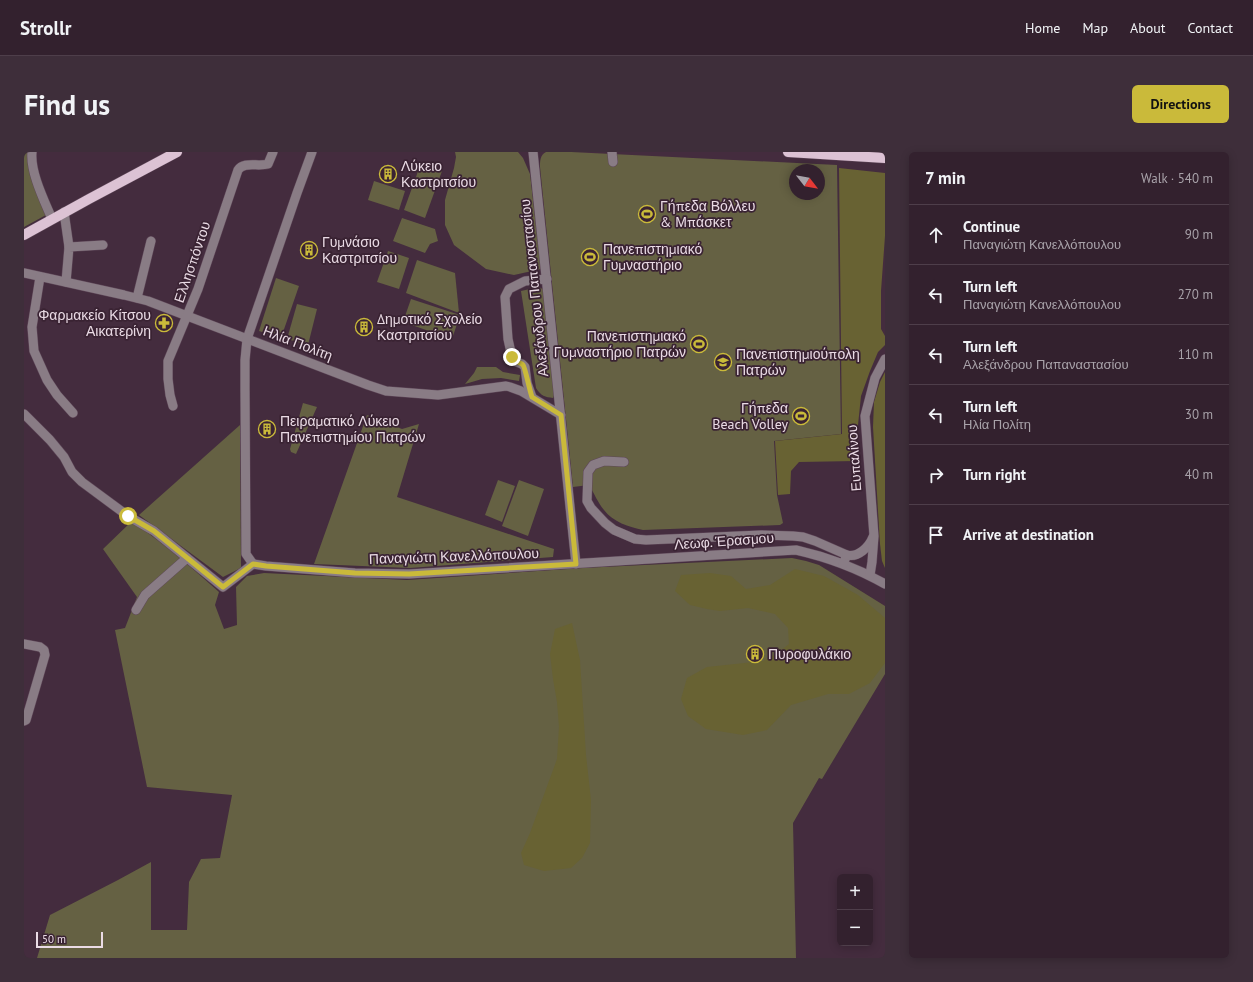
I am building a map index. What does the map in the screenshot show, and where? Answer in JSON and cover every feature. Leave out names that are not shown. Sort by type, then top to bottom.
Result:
[{"type":"main road","points":[[24,235],[177,152]]},
{"type":"main road","points":[[788,152],[852,154],[885,158]]},
{"type":"street","points":[[32,152],[31,160],[34,171],[52,219]]},
{"type":"street","name":"Ελλησπόντου","points":[[173,406],[167,372],[168,364],[178,335],[187,316],[238,170],[240,166],[244,165],[268,164],[274,152]]},
{"type":"street","points":[[24,414],[50,440],[64,457],[72,472],[82,482],[128,516],[154,531],[223,587],[253,564],[246,554],[245,360],[247,339],[312,152]]},
{"type":"street","name":"Αλεξάνδρου Παπαναστασίου","points":[[533,152],[576,564]]},
{"type":"street","points":[[612,152],[613,162]]},
{"type":"street","points":[[64,212],[69,247],[66,282]]},
{"type":"street","points":[[137,298],[151,241]]},
{"type":"street","points":[[69,247],[103,245]]},
{"type":"street","name":"Ηλία Πολίτη","points":[[24,273],[137,298],[386,391],[438,395],[506,386],[521,391],[561,415]]},
{"type":"street","points":[[40,277],[32,327],[34,351],[47,380],[57,396],[74,413]]},
{"type":"street","points":[[532,397],[527,383],[525,367],[514,361],[512,357],[508,339],[505,297],[509,289],[525,281],[547,279]]},
{"type":"street","name":"Ευπαλίνου","points":[[870,575],[874,536],[865,416],[875,378],[885,359]]},
{"type":"street","points":[[624,462],[604,461],[593,464],[588,472],[587,501],[605,524],[614,530],[635,539],[646,540],[761,535],[793,536],[815,541],[847,555],[856,556],[874,536]]},
{"type":"street","name":"Λεωφ. Έρασμου","points":[[576,564],[796,550],[843,564],[870,575]]},
{"type":"street","points":[[843,564],[847,555]]},
{"type":"street","points":[[136,610],[145,595],[188,558]]},
{"type":"street","name":"Παναγιώτη Κανελλόπουλου","points":[[253,564],[348,573],[409,574],[576,564]]},
{"type":"street","points":[[870,575],[885,580]]},
{"type":"street","points":[[870,575],[885,584]]},
{"type":"street","points":[[24,644],[40,647],[44,650],[45,655],[26,720],[24,721]]},
{"type":"shaded area","points":[[24,152],[28,152],[27,156],[46,215],[24,227]]},
{"type":"shaded area","points":[[455,152],[518,152],[523,158],[530,174],[541,269],[514,275],[486,269],[454,245],[445,225],[445,200],[454,168],[456,157]]},
{"type":"shaded area","name":"Πανεπιστημιακό Γυμναστήριο Πατρών","points":[[546,152],[571,152],[817,164],[789,164],[789,200],[825,200],[825,164],[837,165],[841,434],[774,441],[777,495],[783,523],[780,525],[643,530],[627,526],[612,518],[602,507],[589,485],[573,487],[540,167],[541,158]]},
{"type":"shaded area","points":[[421,163],[442,171],[425,218],[404,210]]},
{"type":"shaded area","points":[[839,168],[885,173],[885,236],[881,291],[881,329],[885,336],[885,345],[878,352],[861,396],[856,461],[799,462],[791,471],[790,494],[778,495],[775,441],[842,434]]},
{"type":"shaded area","points":[[374,181],[405,191],[399,210],[368,200]]},
{"type":"shaded area","points":[[402,218],[435,229],[438,241],[430,244],[425,253],[393,241]]},
{"type":"shaded area","points":[[388,251],[409,258],[399,289],[377,282]]},
{"type":"shaded area","points":[[417,260],[455,273],[459,313],[406,293]]},
{"type":"shaded area","points":[[276,278],[299,286],[281,338],[259,331]]},
{"type":"shaded area","points":[[539,287],[544,290],[555,394],[553,398],[543,396],[536,388],[521,291]]},
{"type":"shaded area","points":[[411,299],[460,315],[452,339],[403,322]]},
{"type":"shaded area","points":[[297,304],[317,309],[308,345],[287,339]]},
{"type":"shaded area","points":[[477,367],[496,367],[503,372],[520,375],[519,381],[501,378],[482,379],[465,384]]},
{"type":"shaded area","points":[[885,372],[885,568],[882,561],[880,544],[873,427],[874,402],[880,382]]},
{"type":"shaded area","points":[[303,403],[317,407],[296,454],[291,452],[290,449]]},
{"type":"shaded area","points":[[367,415],[402,429],[419,424],[397,497],[554,549],[553,557],[410,568],[314,564]]},
{"type":"shaded area","points":[[240,425],[241,568],[223,577],[139,515]]},
{"type":"shaded area","points":[[498,480],[515,486],[502,522],[485,515]]},
{"type":"shaded area","points":[[519,480],[544,489],[528,536],[502,526]]},
{"type":"shaded area","points":[[132,521],[176,554],[219,592],[215,605],[224,629],[237,625],[236,587],[247,576],[264,573],[407,580],[582,568],[792,558],[819,565],[885,606],[885,674],[822,779],[819,778],[793,823],[796,958],[37,958],[50,915],[151,862],[151,930],[187,930],[189,882],[201,859],[220,858],[232,795],[147,787],[115,630],[125,628],[137,597],[103,549]]},
{"type":"shaded area","points":[[795,569],[824,576],[858,595],[885,618],[885,663],[870,683],[849,694],[828,694],[791,705],[767,730],[743,735],[706,729],[688,716],[681,699],[687,678],[707,667],[763,661],[776,654],[789,644],[788,628],[775,614],[748,608],[720,611],[690,605],[675,591],[681,575],[710,573],[731,576],[746,589],[770,585]]},
{"type":"shaded area","points":[[572,623],[580,660],[586,755],[591,800],[590,843],[582,858],[571,868],[544,871],[524,865],[521,853],[530,833],[557,759],[559,727],[550,654],[555,629]]},
{"type":"place","name":"Λύκειο Καστριτσίου","points":[[388,174]]},
{"type":"place","name":"Γήπεδα Βόλλευ & Μπάσκετ","points":[[647,214]]},
{"type":"place","name":"Γυμνάσιο Καστριτσίου","points":[[309,250]]},
{"type":"place","name":"Πανεπιστημιακό Γυμναστήριο","points":[[590,257]]},
{"type":"place","name":"Φαρμακείο Κίτσου Αικατερίνη","points":[[164,323]]},
{"type":"place","name":"Δημοτικό Σχολείο Καστριτσίου","points":[[364,327]]},
{"type":"place","name":"Πανεπιστημιακό Γυμναστήριο Πατρών","points":[[699,344]]},
{"type":"place","name":"Πανεπιστημιούπολη Πατρών","points":[[723,362]]},
{"type":"place","name":"Γήπεδα Beach Volley","points":[[801,416]]},
{"type":"place","name":"Πειραματικό Λύκειο Πανεπιστημίου Πατρών","points":[[267,429]]},
{"type":"place","name":"Πυροφυλάκιο","points":[[755,654]]},
{"type":"route","points":[[128,516],[154,531],[223,587],[253,564],[355,573],[409,574],[576,564],[561,415],[532,397],[527,383],[525,367],[514,361],[512,357]]}]
